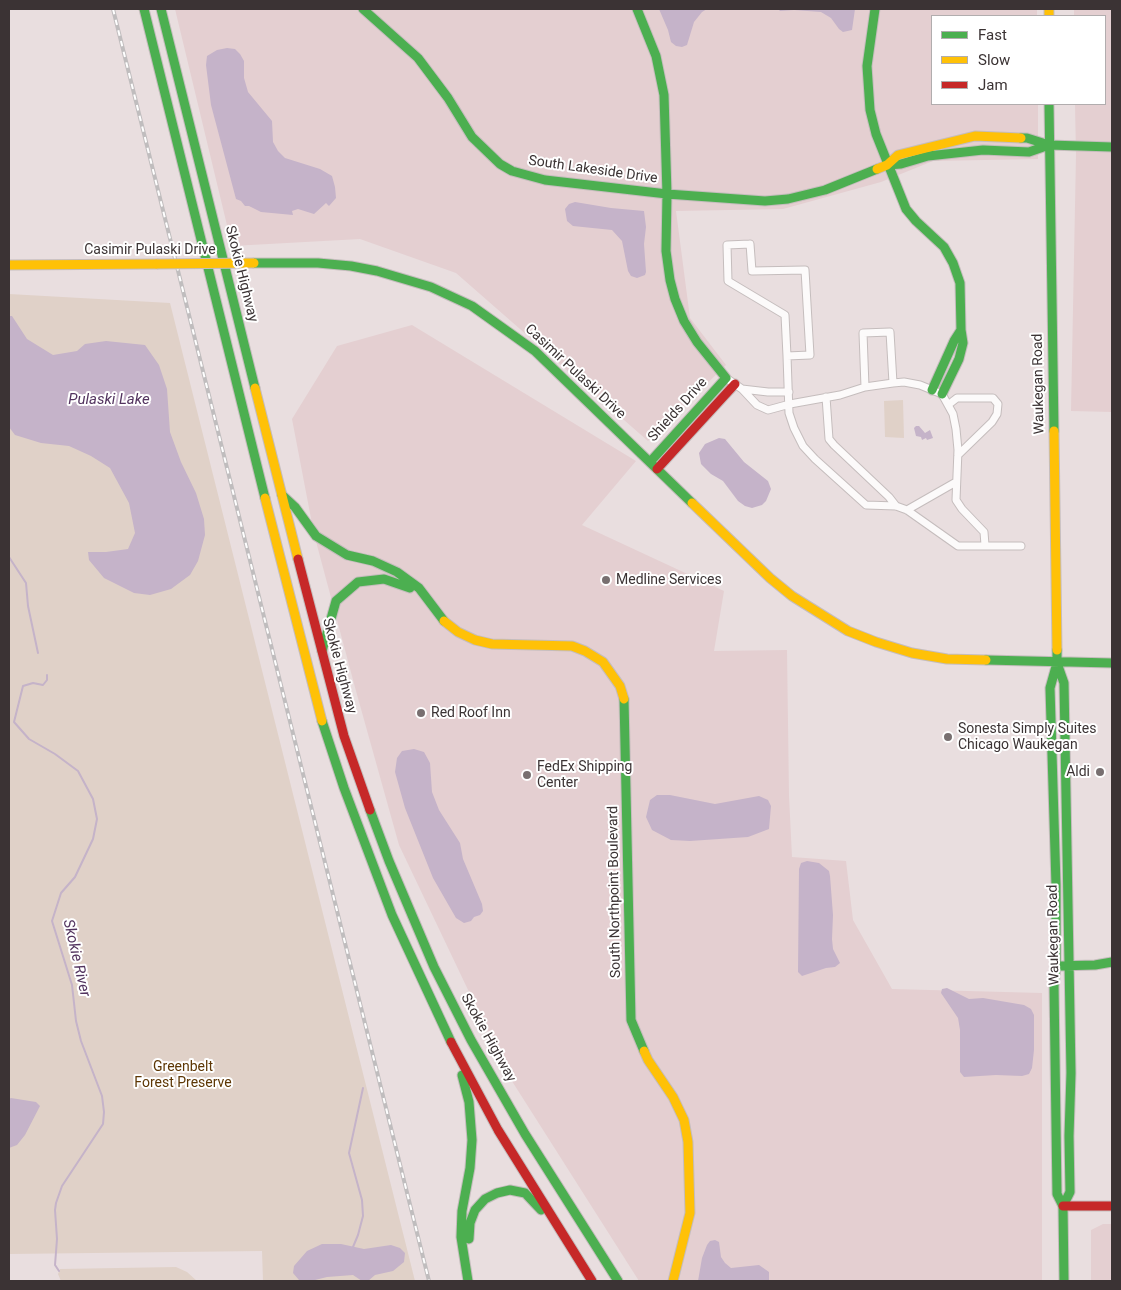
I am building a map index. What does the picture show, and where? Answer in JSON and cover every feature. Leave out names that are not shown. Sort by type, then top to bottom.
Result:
[{"type":"main road","points":[[144,9],[295,618],[325,731],[373,867],[407,948],[459,1059],[498,1130],[592,1281]]},
{"type":"main road","name":"Skokie Highway","points":[[161,9],[321,653],[344,736],[366,801],[434,967],[471,1040],[525,1134],[618,1281]]},
{"type":"main road","name":"South Lakeside Drive","points":[[363,9],[418,58],[445,94],[472,137],[482,148],[505,167],[528,177],[667,194],[765,201],[788,199],[825,190],[887,164],[898,155],[975,136],[1027,138],[1049,145]]},
{"type":"main road","name":"Shields Drive","points":[[637,9],[650,38],[664,95],[667,194],[666,251],[670,280],[684,321],[697,342],[726,378],[650,462]]},
{"type":"main road","points":[[875,9],[867,66],[868,95],[876,134],[906,209],[916,221],[944,246],[953,263],[960,283],[961,330],[964,343],[942,394]]},
{"type":"main road","name":"Waukegan Road","points":[[1049,105],[1057,663],[1050,688],[1056,885],[1056,966],[1054,986],[1057,1194],[1063,1206],[1064,1281]]},
{"type":"main road","points":[[1049,145],[1112,147]]},
{"type":"main road","name":"South Lakeside Drive","points":[[887,164],[902,164],[928,156],[983,150],[1029,152],[1049,145]]},
{"type":"main road","name":"Casimir Pulaski Drive","points":[[9,265],[318,263],[377,271],[431,287],[472,306],[535,351],[784,590],[848,631],[912,653],[947,659],[1112,663]]},
{"type":"main road","points":[[932,390],[961,330]]},
{"type":"main road","name":"Shields Drive","points":[[657,469],[738,386]]},
{"type":"main road","points":[[282,495],[295,507],[316,536],[347,555],[373,561],[397,572],[419,588],[444,621]]},
{"type":"main road","points":[[321,653],[336,601],[358,582],[384,579],[399,582],[411,589],[444,621]]},
{"type":"main road","name":"South Northpoint Boulevard","points":[[444,621],[458,632],[475,640],[492,644],[572,646],[585,651],[602,662],[620,686],[625,702],[631,1020],[648,1060],[673,1097],[684,1120],[688,1142],[691,1191],[690,1213],[674,1281]]},
{"type":"main road","name":"Waukegan Road","points":[[1057,663],[1064,683],[1071,1073],[1070,1192],[1063,1206]]},
{"type":"main road","points":[[1056,966],[1068,967],[1112,962]]},
{"type":"main road","points":[[442,1021],[470,1102],[472,1123],[470,1168],[462,1210],[462,1237],[468,1281]]},
{"type":"main road","points":[[476,1281],[469,1246],[470,1223],[475,1210],[484,1199],[510,1190],[525,1193],[534,1201],[583,1266]]},
{"type":"main road","points":[[1063,1206],[1112,1206]]},
{"type":"street","points":[[787,356],[810,355],[805,270],[752,271],[750,244],[727,245],[728,281],[785,315],[789,413],[803,446],[815,459],[866,505],[896,506],[907,510],[958,546],[1021,546]]},
{"type":"street","points":[[865,387],[862,333],[890,332],[894,383]]},
{"type":"street","points":[[951,348],[961,352]]},
{"type":"street","points":[[726,378],[738,386],[758,405],[768,410],[840,395],[865,387],[904,382],[920,384],[942,394],[953,414],[956,429],[958,455],[956,500],[984,532],[985,545]]},
{"type":"street","points":[[738,386],[768,392],[789,392]]},
{"type":"street","points":[[826,397],[829,439],[889,496],[896,506]]},
{"type":"street","points":[[948,405],[957,398],[993,398],[998,404],[997,414],[992,422],[958,455]]},
{"type":"street","points":[[907,510],[956,482]]},
{"type":"shaded area","points":[[175,9],[1037,9],[1037,15],[931,15],[931,105],[1038,105],[1038,159],[933,161],[881,182],[783,209],[676,211],[690,318],[726,365],[648,441],[456,273],[360,239],[232,246]]},
{"type":"shaded area","points":[[1074,9],[1112,9],[1112,412],[1071,411],[1076,155],[1075,105],[1106,105],[1106,15],[1074,15]]},
{"type":"shaded area","points":[[412,325],[636,461],[582,525],[724,591],[714,651],[787,650],[789,796],[792,857],[846,861],[853,920],[892,989],[1042,993],[1042,1281],[639,1281],[510,1078],[399,845],[314,534],[292,419],[337,346]]},
{"type":"shaded area","points":[[1103,1224],[1112,1224],[1112,1281],[1091,1281],[1091,1230]]},
{"type":"green space","name":"Greenbelt Forest Preserve","points":[[9,294],[170,303],[415,1281],[263,1281],[262,1251],[9,1254]]},
{"type":"green space","points":[[903,400],[904,438],[885,437],[884,401]]},
{"type":"green space","points":[[176,1267],[187,1272],[197,1281],[61,1281],[58,1274],[60,1269]]},
{"type":"water","points":[[659,9],[707,9],[694,22],[687,45],[682,47],[676,46],[671,42]]},
{"type":"water","points":[[778,9],[855,9],[852,30],[843,32],[831,18],[821,12],[780,11]]},
{"type":"water","points":[[235,49],[244,61],[244,78],[248,92],[272,121],[273,142],[278,151],[285,158],[320,169],[332,176],[336,198],[329,206],[326,203],[314,214],[298,209],[292,211],[293,215],[261,212],[245,206],[236,199],[211,105],[206,65],[207,56],[217,50]]},
{"type":"water","points":[[575,202],[644,211],[646,227],[644,244],[645,275],[637,278],[631,276],[628,271],[622,241],[612,230],[573,226],[567,221],[565,209],[569,204]]},
{"type":"water","name":"Pulaski Lake","points":[[9,316],[12,316],[27,339],[53,355],[77,351],[85,344],[106,341],[145,345],[159,365],[167,389],[170,432],[181,462],[196,493],[204,519],[205,535],[198,561],[190,575],[171,589],[150,595],[134,593],[104,578],[89,560],[88,552],[128,549],[135,533],[129,503],[110,468],[91,456],[69,446],[41,443],[15,435],[9,427]]},
{"type":"water","points":[[919,426],[925,433],[930,430],[933,438],[922,440],[921,437],[916,436],[914,428]]},
{"type":"water","points":[[719,438],[725,439],[744,462],[768,481],[771,489],[766,501],[762,505],[752,508],[745,506],[738,501],[723,481],[711,474],[701,464],[699,453],[705,444]]},
{"type":"water","points":[[414,749],[424,752],[430,763],[432,792],[439,810],[460,843],[463,859],[482,904],[483,911],[471,921],[464,923],[456,918],[433,878],[405,808],[395,772],[397,758],[402,751]]},
{"type":"water","points":[[657,795],[670,795],[715,804],[759,796],[768,800],[771,806],[769,829],[748,837],[690,841],[671,840],[652,830],[646,817],[650,800]]},
{"type":"water","points":[[807,861],[819,863],[829,871],[833,915],[833,949],[840,963],[835,967],[802,976],[798,972],[799,869],[801,863]]},
{"type":"water","points":[[947,988],[969,999],[983,998],[1024,1005],[1031,1009],[1034,1015],[1034,1050],[1032,1068],[1029,1074],[1022,1076],[964,1077],[960,1072],[960,1030],[958,1018],[941,993],[942,989]]},
{"type":"water","points":[[9,1099],[36,1102],[40,1106],[25,1135],[17,1145],[9,1148]]},
{"type":"water","points":[[715,1240],[719,1242],[721,1257],[731,1268],[759,1265],[769,1272],[769,1281],[698,1281],[702,1258],[707,1245],[710,1241]]},
{"type":"water","points":[[322,1244],[341,1244],[364,1249],[391,1245],[400,1248],[405,1253],[404,1262],[393,1271],[375,1275],[368,1281],[362,1281],[353,1275],[327,1277],[311,1281],[299,1280],[293,1273],[294,1266],[307,1251]]},
{"type":"waterway","name":"Skokie River","points":[[9,557],[26,583],[28,606],[38,653]]},
{"type":"waterway","name":"Skokie River","points":[[47,675],[47,680],[43,685],[33,683],[23,686],[14,722],[29,739],[55,754],[78,771],[93,799],[97,819],[93,839],[75,877],[61,893],[52,921],[72,985],[76,1021],[81,1041],[102,1096],[104,1112],[103,1124],[62,1186],[56,1203],[57,1239],[55,1265],[59,1271]]},
{"type":"waterway","points":[[353,1247],[363,1216],[362,1200],[349,1153],[363,1088]]},
{"type":"railway","points":[[113,9],[429,1281]]},
{"type":"traffic: fast","points":[[144,9],[265,498]]},
{"type":"traffic: fast","points":[[161,9],[255,388]]},
{"type":"traffic: fast","points":[[363,9],[418,58],[448,98],[472,137],[500,164],[512,171],[545,180],[667,194],[765,201],[788,199],[825,190],[877,169]]},
{"type":"traffic: fast","points":[[637,9],[656,56],[664,95],[667,194],[666,251],[670,280],[684,321],[697,342],[726,378],[650,462]]},
{"type":"traffic: fast","points":[[875,9],[867,66],[870,110],[876,134],[906,209],[944,247],[953,263],[960,283],[963,343],[959,359],[942,394]]},
{"type":"traffic: fast","points":[[1049,105],[1054,431]]},
{"type":"traffic: fast","points":[[1021,138],[1049,145],[1112,147]]},
{"type":"traffic: fast","points":[[887,165],[901,164],[928,156],[983,150],[1029,152],[1049,145]]},
{"type":"traffic: fast","points":[[254,263],[318,263],[377,271],[431,287],[472,306],[535,351],[692,503]]},
{"type":"traffic: fast","points":[[932,390],[954,341],[961,330]]},
{"type":"traffic: fast","points":[[282,495],[295,507],[316,536],[347,555],[373,561],[397,572],[419,588],[444,621]]},
{"type":"traffic: fast","points":[[322,651],[336,601],[358,582],[384,579],[410,588]]},
{"type":"traffic: fast","points":[[1057,650],[1057,663],[1050,688],[1056,885],[1056,966],[1054,986],[1057,1194],[1063,1206],[1064,1281]]},
{"type":"traffic: fast","points":[[986,660],[1112,663]]},
{"type":"traffic: fast","points":[[1057,663],[1064,683],[1071,1073],[1070,1192],[1063,1206]]},
{"type":"traffic: fast","points":[[624,699],[631,1020],[644,1051]]},
{"type":"traffic: fast","points":[[322,721],[344,788],[392,915],[451,1042]]},
{"type":"traffic: fast","points":[[370,810],[389,861],[434,967],[471,1040],[525,1134],[618,1281]]},
{"type":"traffic: fast","points":[[1056,966],[1095,965],[1112,962]]},
{"type":"traffic: fast","points":[[462,1075],[469,1102],[472,1140],[470,1168],[462,1211],[461,1237],[468,1281]]},
{"type":"traffic: fast","points":[[469,1239],[470,1223],[475,1210],[485,1199],[497,1193],[510,1190],[525,1193],[541,1210]]},
{"type":"traffic: slow","points":[[1049,9],[1049,15]]},
{"type":"traffic: slow","points":[[877,169],[887,165],[898,155],[975,136],[1021,138]]},
{"type":"traffic: slow","points":[[157,264],[254,263]]},
{"type":"traffic: slow","points":[[9,265],[157,264]]},
{"type":"traffic: slow","points":[[255,388],[298,559]]},
{"type":"traffic: slow","points":[[1054,431],[1057,650]]},
{"type":"traffic: slow","points":[[265,498],[322,721]]},
{"type":"traffic: slow","points":[[692,503],[770,578],[792,596],[848,631],[912,653],[947,659],[986,660]]},
{"type":"traffic: slow","points":[[444,621],[458,632],[475,640],[492,644],[572,646],[585,651],[603,662],[620,686],[624,699]]},
{"type":"traffic: slow","points":[[644,1051],[673,1097],[684,1120],[688,1142],[690,1213],[673,1281]]},
{"type":"traffic: jam","points":[[657,469],[735,384]]},
{"type":"traffic: jam","points":[[298,559],[344,736],[370,810]]},
{"type":"traffic: jam","points":[[451,1042],[498,1130],[592,1281]]},
{"type":"traffic: jam","points":[[1063,1206],[1112,1206]]},
{"type":"place","name":"Medline Services","points":[[606,580]]},
{"type":"place","name":"Red Roof Inn","points":[[421,713]]},
{"type":"place","name":"Sonesta Simply Suites Chicago Waukegan","points":[[948,737]]},
{"type":"place","name":"Aldi","points":[[1100,772]]},
{"type":"place","name":"FedEx Shipping Center","points":[[527,775]]}]
